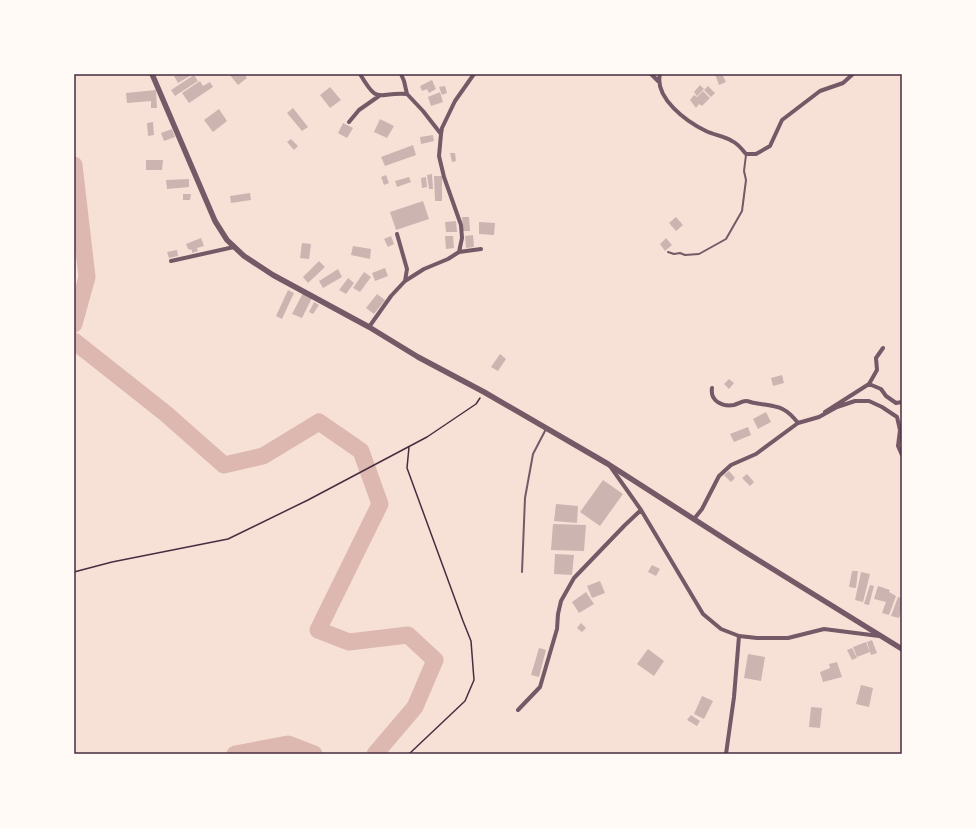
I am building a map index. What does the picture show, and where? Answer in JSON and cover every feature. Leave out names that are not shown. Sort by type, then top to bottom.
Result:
[{"type":"street","points":[[152,74],[215,221],[227,240],[244,256],[273,275],[369,327],[418,357],[484,392],[608,464],[902,649]]},
{"type":"street","points":[[360,74],[373,94],[379,96]]},
{"type":"street","points":[[401,74],[407,94],[441,134]]},
{"type":"street","points":[[459,252],[462,238],[461,225],[444,177],[439,156],[442,128],[455,101],[474,74]]},
{"type":"street","points":[[650,74],[658,81],[666,99],[682,117],[706,132],[734,141],[746,154],[756,154],[770,146],[782,120],[820,91],[843,83],[853,74]]},
{"type":"street","points":[[658,81],[660,74]]},
{"type":"street","points":[[349,122],[364,106],[379,96],[397,93],[407,94]]},
{"type":"street","points":[[397,234],[407,269],[405,281]]},
{"type":"street","points":[[171,261],[234,247]]},
{"type":"street","points":[[369,327],[391,296],[405,281],[424,269],[448,259],[459,252],[482,249]]},
{"type":"street","points":[[819,417],[829,408],[855,394],[869,384],[877,370],[876,358],[883,348]]},
{"type":"street","points":[[869,384],[881,389],[886,396],[896,403],[902,402]]},
{"type":"street","points":[[712,388],[711,393],[716,402],[722,405],[734,405],[746,401],[779,407],[790,413],[798,424]]},
{"type":"street","points":[[694,519],[702,509],[718,476],[731,465],[756,454],[798,424],[819,417],[855,401],[868,401],[882,407],[897,417],[900,430],[898,446],[902,455]]},
{"type":"street","points":[[608,464],[641,510],[703,614],[722,629],[739,636],[757,638],[788,638],[824,629],[881,636]]},
{"type":"street","points":[[518,710],[540,687],[557,629],[561,601],[574,578],[624,525],[641,510]]},
{"type":"street","points":[[726,754],[734,697],[739,636]]},
{"type":"lane","points":[[668,252],[674,254],[699,254],[726,239],[742,211],[746,180],[744,171],[746,154]]},
{"type":"lane","points":[[522,572],[525,498],[533,454],[546,428]]},
{"type":"path","points":[[74,572],[112,562],[228,539],[352,477],[427,437],[476,404],[484,392]]},
{"type":"path","points":[[409,447],[407,468],[471,641],[474,680],[465,701],[409,754]]},
{"type":"building","points":[[178,74],[193,74],[178,83],[174,76]]},
{"type":"building","points":[[229,74],[244,74],[247,78],[238,85]]},
{"type":"building","points":[[715,74],[722,74],[726,82],[719,85]]},
{"type":"building","points":[[194,75],[198,81],[175,96],[171,90]]},
{"type":"building","points":[[432,80],[436,89],[429,93],[427,89],[422,91],[420,86]]},
{"type":"building","points":[[200,81],[203,86],[210,82],[213,87],[189,103],[182,93]]},
{"type":"building","points":[[700,85],[704,89],[697,96],[694,92]]},
{"type":"building","points":[[445,86],[447,93],[442,95],[439,87]]},
{"type":"building","points":[[708,86],[715,93],[711,97],[704,90]]},
{"type":"building","points":[[330,87],[341,100],[330,108],[320,95]]},
{"type":"building","points":[[156,90],[157,108],[151,108],[151,101],[127,103],[126,93]]},
{"type":"building","points":[[703,91],[710,98],[702,106],[699,104],[696,108],[690,100],[694,95],[697,97]]},
{"type":"building","points":[[440,92],[443,102],[431,106],[428,97]]},
{"type":"building","points":[[293,108],[308,127],[302,131],[287,113]]},
{"type":"building","points":[[219,109],[227,121],[213,132],[204,120]]},
{"type":"building","points":[[380,119],[394,126],[387,138],[374,132]]},
{"type":"building","points":[[153,122],[154,135],[148,136],[147,123]]},
{"type":"building","points":[[343,123],[353,128],[347,138],[338,133]]},
{"type":"building","points":[[172,129],[175,137],[164,141],[161,133]]},
{"type":"building","points":[[433,135],[434,141],[421,144],[420,137]]},
{"type":"building","points":[[291,139],[298,146],[294,150],[287,142]]},
{"type":"building","points":[[413,145],[416,155],[385,166],[381,157]]},
{"type":"building","points":[[450,153],[455,153],[456,161],[452,162]]},
{"type":"building","points":[[146,160],[163,160],[162,170],[146,170]]},
{"type":"building","points":[[432,174],[433,189],[429,189],[427,175]]},
{"type":"building","points":[[386,175],[389,183],[384,185],[381,177]]},
{"type":"building","points":[[434,176],[442,176],[442,201],[435,201]]},
{"type":"building","points":[[409,177],[411,182],[397,187],[395,181]]},
{"type":"building","points":[[426,177],[427,187],[422,188],[421,178]]},
{"type":"building","points":[[189,179],[189,187],[167,189],[166,180]]},
{"type":"building","points":[[250,193],[251,200],[231,203],[230,196]]},
{"type":"building","points":[[183,194],[191,194],[190,200],[183,200]]},
{"type":"building","points":[[423,201],[429,219],[396,230],[390,212]]},
{"type":"building","points":[[462,217],[469,217],[470,231],[463,231]]},
{"type":"building","points":[[676,217],[683,225],[676,231],[669,223]]},
{"type":"building","points":[[456,221],[457,232],[446,232],[445,222]]},
{"type":"building","points":[[479,222],[495,223],[494,235],[479,234]]},
{"type":"building","points":[[473,235],[474,247],[466,248],[465,236]]},
{"type":"building","points":[[391,236],[394,244],[388,247],[384,239]]},
{"type":"building","points":[[445,236],[453,236],[454,248],[446,249]]},
{"type":"building","points":[[201,238],[204,246],[197,248],[198,251],[192,253],[192,250],[188,249],[186,244]]},
{"type":"building","points":[[666,238],[672,245],[665,251],[660,244]]},
{"type":"building","points":[[302,243],[311,244],[309,259],[300,258]]},
{"type":"building","points":[[353,246],[371,249],[370,259],[351,255]]},
{"type":"building","points":[[177,250],[178,256],[169,258],[167,252]]},
{"type":"building","points":[[319,261],[325,267],[308,283],[303,277]]},
{"type":"building","points":[[385,268],[388,276],[375,281],[372,273]]},
{"type":"building","points":[[338,269],[342,277],[323,288],[319,281]]},
{"type":"building","points":[[364,272],[371,277],[360,292],[353,288]]},
{"type":"building","points":[[348,278],[354,283],[346,294],[339,290]]},
{"type":"building","points":[[288,290],[294,293],[282,319],[276,316]]},
{"type":"building","points":[[303,293],[312,298],[302,318],[292,314]]},
{"type":"building","points":[[377,294],[385,300],[374,314],[366,308]]},
{"type":"building","points":[[314,302],[319,305],[313,314],[309,312]]},
{"type":"building","points":[[500,354],[506,359],[498,371],[491,367]]},
{"type":"building","points":[[782,375],[784,383],[773,386],[771,378]]},
{"type":"building","points":[[729,379],[734,383],[729,389],[724,384]]},
{"type":"building","points":[[766,412],[771,422],[758,429],[753,419]]},
{"type":"building","points":[[748,427],[751,435],[734,442],[730,434]]},
{"type":"building","points":[[729,471],[735,478],[731,482],[724,475]]},
{"type":"building","points":[[747,474],[754,482],[750,486],[742,478]]},
{"type":"building","points":[[603,480],[623,494],[600,526],[580,512]]},
{"type":"building","points":[[556,504],[578,506],[577,523],[554,521]]},
{"type":"building","points":[[553,524],[586,525],[584,551],[551,550]]},
{"type":"building","points":[[555,554],[574,555],[572,575],[554,574]]},
{"type":"building","points":[[652,565],[660,569],[656,576],[648,572]]},
{"type":"building","points":[[852,571],[858,571],[856,588],[849,587]]},
{"type":"building","points":[[861,572],[870,574],[863,602],[855,600]]},
{"type":"building","points":[[600,581],[605,593],[592,598],[587,586]]},
{"type":"building","points":[[870,585],[874,586],[869,605],[864,604]]},
{"type":"building","points":[[878,586],[890,590],[889,592],[896,596],[889,615],[882,613],[886,602],[874,599]]},
{"type":"building","points":[[586,592],[594,604],[579,613],[572,602]]},
{"type":"building","points":[[898,597],[902,598],[902,609],[899,618],[891,616]]},
{"type":"building","points":[[581,623],[586,628],[582,632],[577,628]]},
{"type":"building","points":[[872,640],[877,653],[871,655],[867,642]]},
{"type":"building","points":[[866,642],[870,652],[857,657],[853,647]]},
{"type":"building","points":[[539,648],[546,650],[539,677],[531,675]]},
{"type":"building","points":[[852,648],[857,658],[852,660],[847,650]]},
{"type":"building","points":[[648,649],[664,661],[654,676],[637,664]]},
{"type":"building","points":[[748,654],[765,657],[761,681],[744,678]]},
{"type":"building","points":[[837,662],[842,677],[823,682],[820,672],[830,668],[829,664]]},
{"type":"building","points":[[861,685],[873,688],[869,707],[856,704]]},
{"type":"building","points":[[702,696],[713,701],[704,719],[694,714]]},
{"type":"building","points":[[811,707],[822,708],[820,728],[809,727]]},
{"type":"building","points":[[691,715],[700,721],[697,726],[687,720]]},
{"type":"waterway","points":[[74,165],[87,277],[74,324]]},
{"type":"waterway","points":[[74,341],[165,413],[224,465],[263,456],[319,422],[361,451],[380,504],[318,630],[349,642],[408,635],[435,660],[415,707],[375,754]]},
{"type":"waterway","points":[[235,754],[288,744],[314,754]]}]
